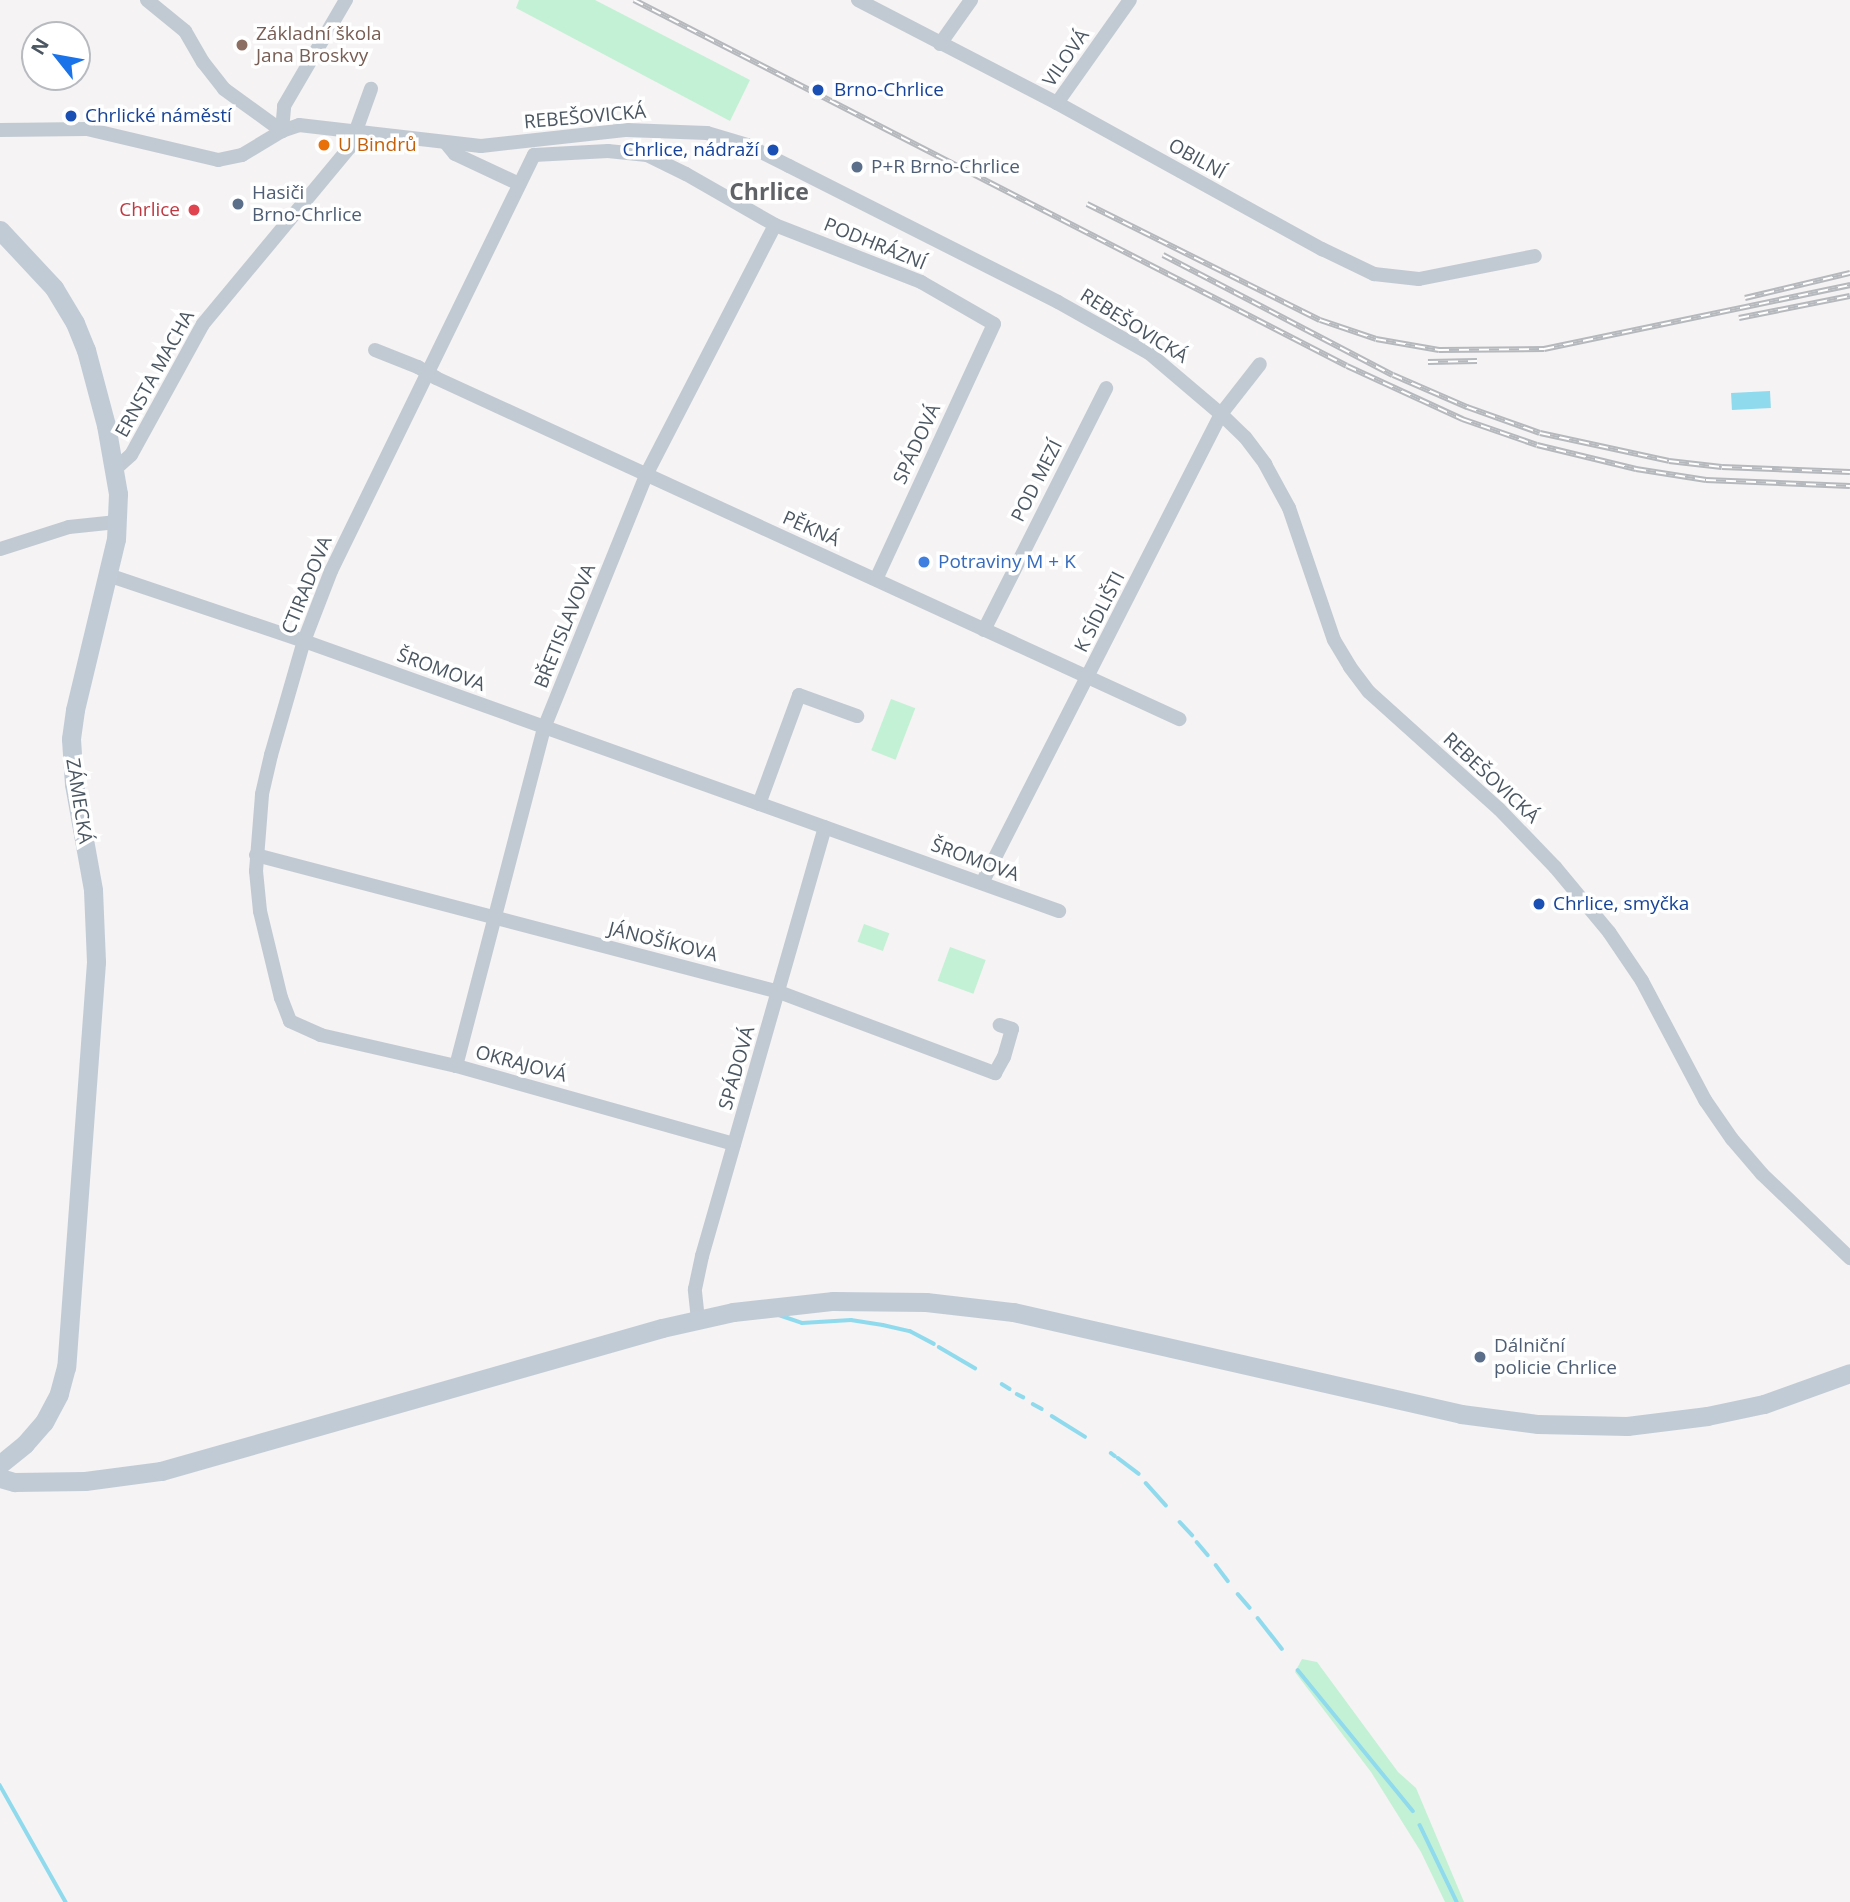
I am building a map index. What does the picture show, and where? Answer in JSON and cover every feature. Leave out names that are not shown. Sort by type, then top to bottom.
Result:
[{"type":"street","points":[[147,0],[185,31],[203,62],[224,89],[282,131]]},
{"type":"street","points":[[282,131],[284,106],[346,0]]},
{"type":"street","name":"OBILNÍ","points":[[858,0],[1057,103],[1322,249],[1374,274],[1419,279],[1535,256]]},
{"type":"street","points":[[940,44],[971,0]]},
{"type":"street","name":"VILOVÁ","points":[[1057,103],[1130,0]]},
{"type":"street","name":"ERNSTA MACHA","points":[[113,471],[131,455],[202,324],[350,147],[370,89]]},
{"type":"street","name":"REBEŠOVICKÁ","points":[[0,130],[87,129],[218,160],[243,155],[282,131],[303,124],[446,143],[493,145],[615,131],[665,130],[707,134],[747,145],[1120,337],[1176,373],[1222,414],[1255,450],[1278,485],[1302,544],[1334,640],[1350,667],[1369,692],[1499,809],[1555,867],[1609,932],[1642,981],[1705,1100],[1732,1139],[1762,1174],[1850,1258]]},
{"type":"street","points":[[446,143],[455,154],[519,184]]},
{"type":"street","name":"PODHRÁZNÍ","points":[[519,184],[533,157],[538,155],[608,151],[647,155],[775,225],[921,282],[994,324]]},
{"type":"street","name":"CTIRADOVA","points":[[297,1026],[286,1014],[260,911],[256,855],[265,778],[304,641],[331,571],[519,184]]},
{"type":"street","name":"BŘETISLAVOVA","points":[[456,1066],[544,728],[646,475],[775,225]]},
{"type":"street","name":"ZÁMECKÁ","points":[[0,230],[54,288],[75,323],[99,400],[118,494],[117,522],[108,575],[75,710],[71,739],[74,784],[93,890],[96,962],[66,1367],[60,1394],[44,1422],[25,1444],[0,1464]]},
{"type":"street","name":"SPÁDOVÁ","points":[[876,579],[994,324]]},
{"type":"street","name":"PĚKNÁ","points":[[374,350],[1179,719]]},
{"type":"street","name":"K SÍDLIŠTI","points":[[982,883],[1222,414],[1260,364]]},
{"type":"street","name":"POD MEZÍ","points":[[984,630],[1106,388]]},
{"type":"street","points":[[0,549],[69,527],[117,522]]},
{"type":"street","name":"ŠROMOVA","points":[[108,575],[304,641],[1059,911]]},
{"type":"street","points":[[759,804],[799,695],[857,716]]},
{"type":"street","name":"SPÁDOVÁ","points":[[698,1320],[696,1282],[825,827]]},
{"type":"street","name":"JÁNOŠÍKOVA","points":[[256,855],[779,992],[995,1073],[1004,1057],[1012,1029],[1000,1025]]},
{"type":"street","name":"OKRAJOVÁ","points":[[297,1026],[321,1035],[456,1066],[734,1144]]},
{"type":"street","points":[[0,1478],[14,1482],[85,1481],[183,1466],[625,1338],[733,1312],[833,1301],[903,1301],[988,1307],[1096,1328],[1461,1414],[1571,1426],[1627,1426],[1725,1413],[1784,1398],[1850,1373]]},
{"type":"green space","points":[[519,0],[595,0],[750,80],[730,121],[516,8]]},
{"type":"green space","points":[[891,699],[915,708],[896,760],[871,750]]},
{"type":"green space","points":[[864,924],[889,933],[883,951],[858,942]]},
{"type":"green space","points":[[950,947],[986,960],[973,994],[938,981]]},
{"type":"green space","points":[[1302,1659],[1317,1662],[1398,1772],[1416,1788],[1464,1902],[1445,1902],[1421,1852],[1371,1772],[1295,1672]]},
{"type":"water","points":[[1770,391],[1771,408],[1732,410],[1731,393]]},
{"type":"waterway","points":[[779,1315],[802,1323],[851,1320],[883,1325],[910,1331],[934,1344]]},
{"type":"waterway","points":[[939,1347],[975,1368]]},
{"type":"waterway","points":[[1002,1384],[1010,1389]]},
{"type":"waterway","points":[[1017,1394],[1023,1397]]},
{"type":"waterway","points":[[1033,1404],[1042,1409]]},
{"type":"waterway","points":[[1052,1416],[1085,1437]]},
{"type":"waterway","points":[[1111,1453],[1115,1456]]},
{"type":"waterway","points":[[1118,1458],[1139,1474]]},
{"type":"waterway","points":[[1146,1483],[1166,1505]]},
{"type":"waterway","points":[[1180,1522],[1192,1535]]},
{"type":"waterway","points":[[1197,1542],[1208,1555]]},
{"type":"waterway","points":[[1216,1565],[1228,1581]]},
{"type":"waterway","points":[[1238,1594],[1250,1608]]},
{"type":"waterway","points":[[1258,1618],[1282,1649]]},
{"type":"waterway","points":[[1298,1670],[1413,1811]]},
{"type":"waterway","points":[[0,1785],[66,1902]]},
{"type":"waterway","points":[[1420,1825],[1457,1902]]},
{"type":"railway","points":[[634,0],[1347,366],[1462,419],[1537,445],[1636,469],[1706,480],[1850,486]]},
{"type":"railway","points":[[1087,204],[1320,320],[1376,339],[1439,350],[1544,349],[1850,285]]},
{"type":"railway","points":[[1163,255],[1393,375],[1467,407],[1540,433],[1669,461],[1722,467],[1850,472]]},
{"type":"railway","points":[[1745,298],[1850,273]]},
{"type":"railway","points":[[1739,318],[1850,296]]},
{"type":"railway","points":[[1428,362],[1477,361]]},
{"type":"place","name":"Základní škola Jana Broskvy","points":[[242,45]]},
{"type":"place","name":"Brno-Chrlice","points":[[818,90]]},
{"type":"place","name":"Chrlické náměstí","points":[[71,116]]},
{"type":"place","name":"U Bindrů","points":[[324,145]]},
{"type":"place","name":"Chrlice, nádraží","points":[[773,150]]},
{"type":"place","name":"P+R Brno-Chrlice","points":[[857,167]]},
{"type":"place","name":"Hasiči Brno-Chrlice","points":[[238,204]]},
{"type":"place","name":"Chrlice","points":[[194,210]]},
{"type":"place","name":"Potraviny M + K","points":[[924,562]]},
{"type":"place","name":"Chrlice, smyčka","points":[[1539,904]]},
{"type":"place","name":"Dálniční policie Chrlice","points":[[1480,1357]]},
{"type":"district","name":"Chrlice","points":[[769,191]]}]
